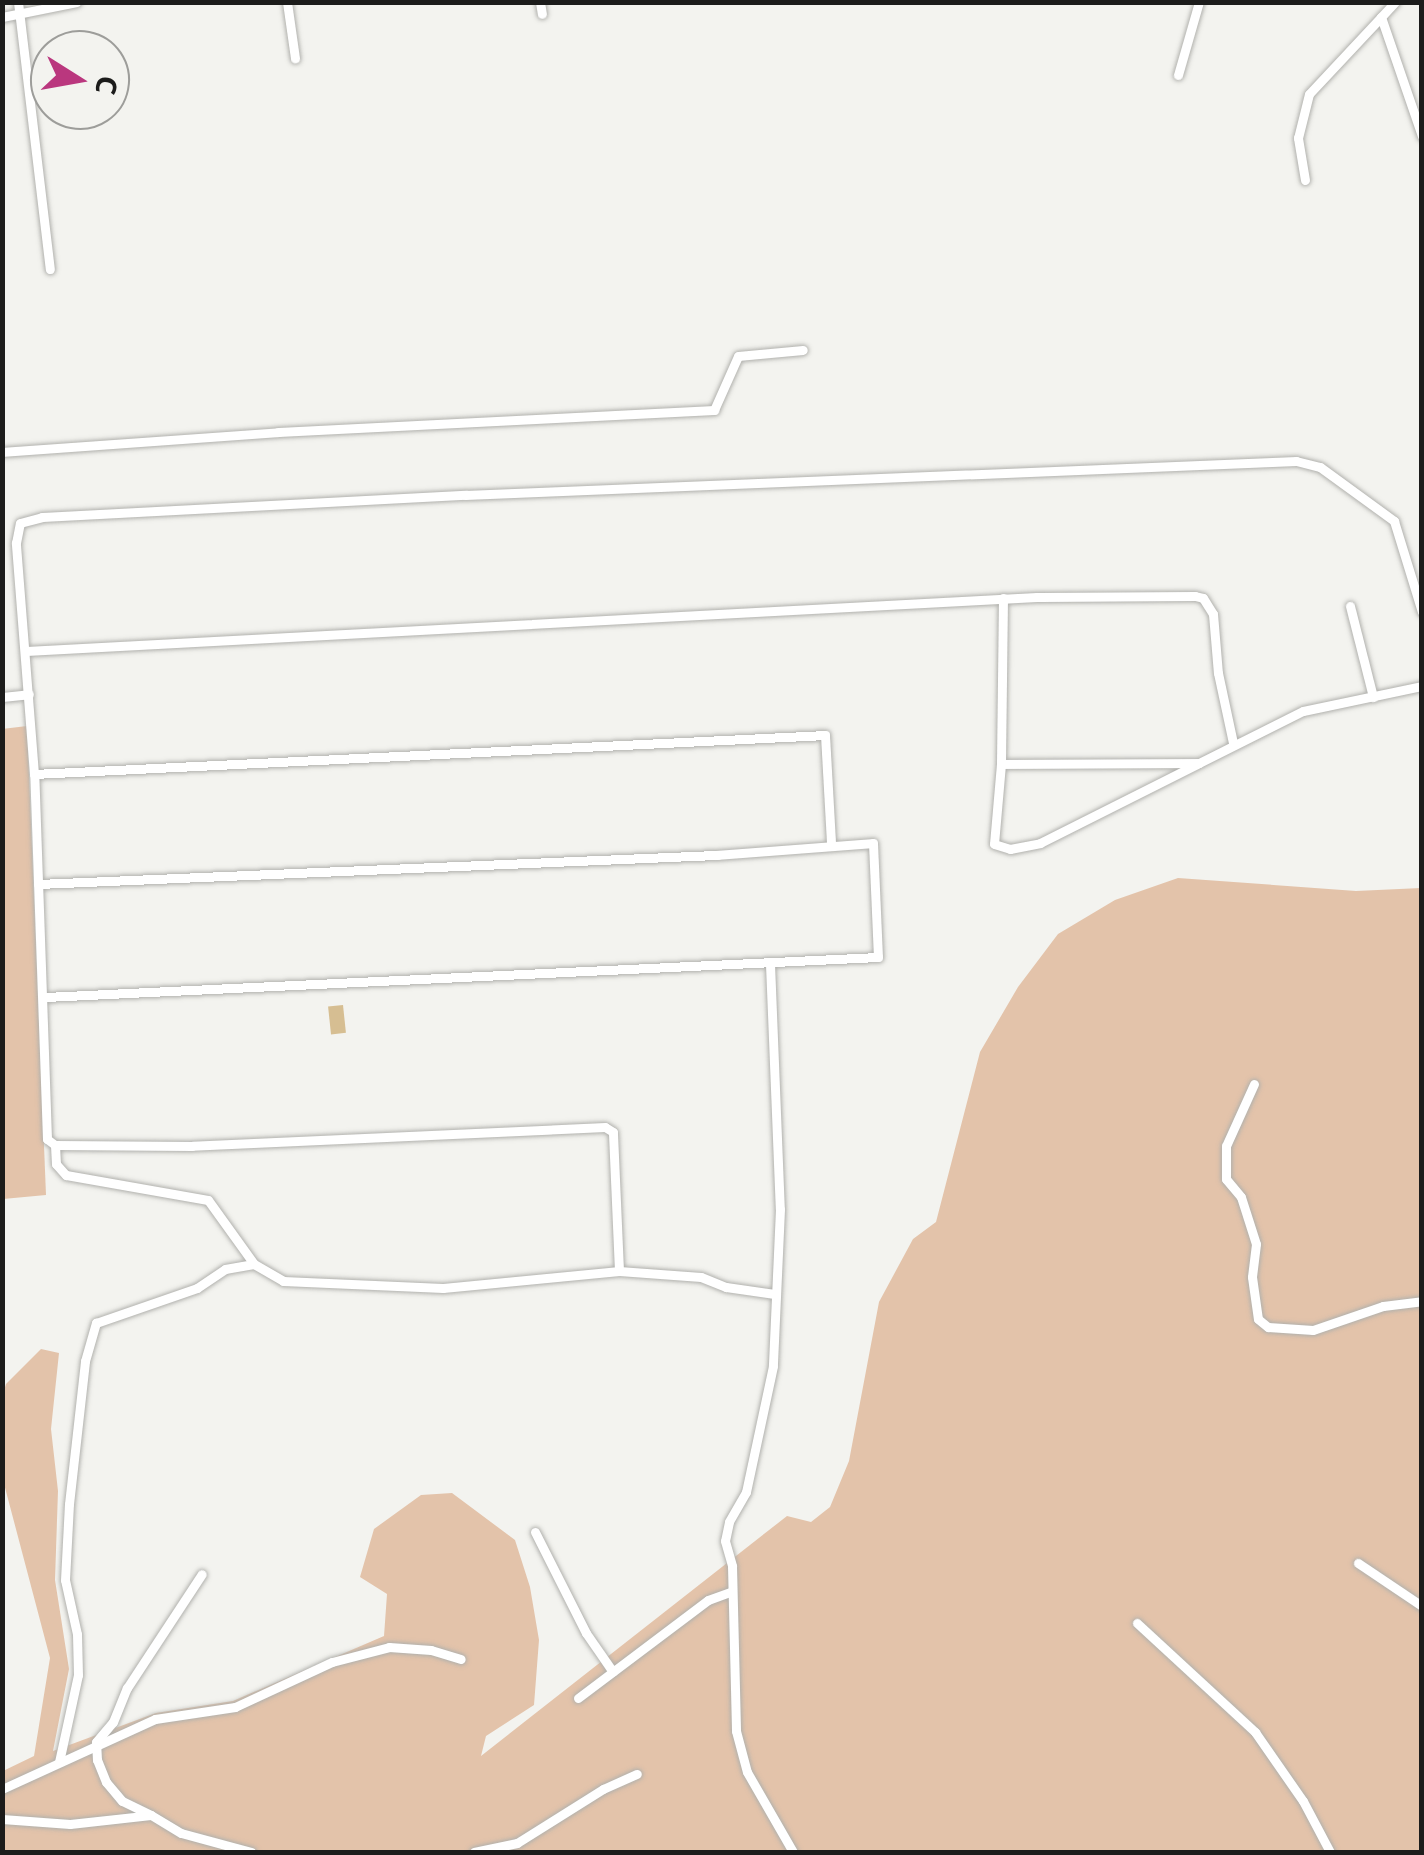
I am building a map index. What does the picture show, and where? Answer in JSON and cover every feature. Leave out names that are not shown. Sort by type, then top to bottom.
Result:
[{"type":"lane","points":[[18,2],[50,270]]},
{"type":"lane","points":[[2,16],[77,2]]},
{"type":"lane","points":[[286,2],[295,58]]},
{"type":"lane","points":[[1178,75],[1200,2]]},
{"type":"lane","points":[[1305,180],[1298,138],[1309,94],[1395,2]]},
{"type":"lane","points":[[1381,17],[1422,136]]},
{"type":"lane","points":[[2,452],[278,432],[714,410],[738,356],[803,350]]},
{"type":"lane","points":[[620,1270],[613,1132],[606,1127],[321,1143],[55,1144],[48,1139],[34,774],[16,529],[33,518],[1080,466],[1296,461],[1320,466],[1394,521],[1422,612]]},
{"type":"lane","points":[[26,651],[1003,598],[1203,598],[1213,614],[1218,673],[1233,743]]},
{"type":"lane","points":[[1003,598],[1001,764],[994,844],[1010,849],[1040,844],[1233,743],[1303,711],[1422,686]]},
{"type":"lane","points":[[1350,606],[1373,697]]},
{"type":"lane","points":[[2,697],[28,694]]},
{"type":"lane","points":[[34,774],[825,735],[831,844]]},
{"type":"lane","points":[[1001,764],[1199,763]]},
{"type":"lane","points":[[38,884],[679,857],[874,843],[878,957],[44,997]]},
{"type":"lane","points":[[770,964],[780,1209],[773,1366],[746,1492],[729,1522],[725,1541],[732,1566],[736,1731],[747,1772],[793,1852]]},
{"type":"lane","points":[[1254,1084],[1226,1146],[1226,1179],[1241,1197],[1256,1244],[1252,1277],[1258,1319],[1268,1327],[1313,1330],[1383,1306],[1422,1301]]},
{"type":"lane","points":[[55,1144],[56,1164],[66,1175],[208,1200],[254,1264],[283,1281],[410,1288],[620,1270],[701,1277],[726,1287],[774,1294]]},
{"type":"lane","points":[[59,1762],[78,1675],[77,1634],[65,1580],[85,1361],[96,1324],[197,1288],[225,1270],[254,1264]]},
{"type":"lane","points":[[536,1532],[586,1632],[614,1672]]},
{"type":"lane","points":[[1358,1563],[1422,1606]]},
{"type":"lane","points":[[202,1574],[126,1688],[114,1722],[96,1742],[96,1760],[106,1782],[122,1801],[181,1832],[250,1852]]},
{"type":"lane","points":[[578,1698],[708,1600],[730,1592]]},
{"type":"lane","points":[[1136,1623],[1255,1732],[1302,1800],[1330,1852]]},
{"type":"lane","points":[[2,1789],[96,1742],[156,1719],[235,1706],[332,1662],[388,1647],[431,1650],[461,1660]]},
{"type":"lane","points":[[474,1852],[517,1843],[603,1789],[636,1774]]},
{"type":"lane","points":[[2,1819],[70,1824],[152,1815]]},
{"type":"shaded area","points":[[27,726],[46,1195],[3,1199],[2,729]]},
{"type":"shaded area","points":[[1178,878],[1356,891],[1421,888],[1421,1852],[3,1852],[3,1771],[34,1756],[50,1658],[3,1480],[2,1397],[6,1384],[41,1349],[59,1353],[51,1429],[58,1491],[55,1580],[69,1669],[53,1751],[156,1713],[233,1701],[384,1636],[387,1594],[360,1577],[374,1529],[421,1495],[452,1493],[515,1540],[530,1587],[539,1640],[534,1705],[486,1736],[481,1756],[787,1516],[811,1522],[830,1507],[849,1461],[879,1302],[913,1239],[936,1222],[980,1052],[1018,987],[1058,934],[1115,900]]},
{"type":"building","points":[[343,1005],[346,1033],[331,1034],[328,1007]]}]
